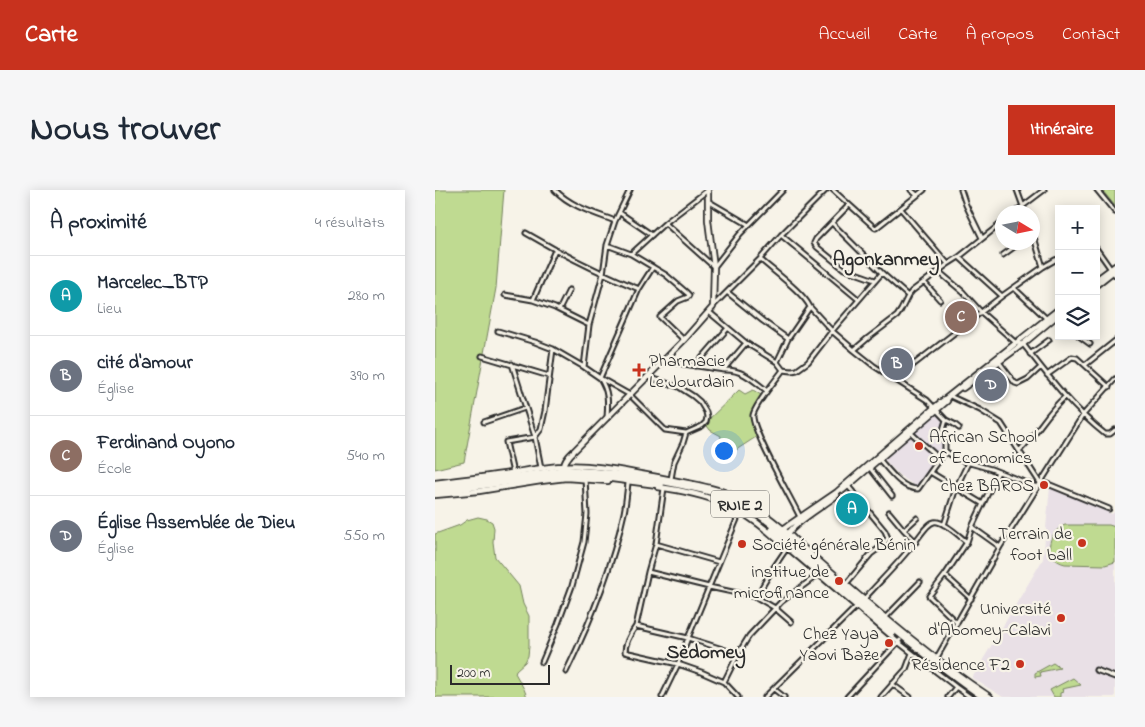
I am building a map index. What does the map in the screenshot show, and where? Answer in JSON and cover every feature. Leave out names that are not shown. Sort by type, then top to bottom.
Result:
[{"type":"highway","name":"RNIE 2","points":[[435,494],[542,477],[564,470]]},
{"type":"highway","name":"RNIE 2","points":[[435,487],[564,470],[585,470],[641,477],[720,494],[756,513],[902,636],[983,697]]},
{"type":"highway","name":"RNIE 2","points":[[783,536],[899,641],[977,697]]},
{"type":"main road","points":[[564,470],[570,455],[664,361],[713,307],[714,267],[708,220],[708,190]]},
{"type":"main road","points":[[1100,278],[1114,270]]},
{"type":"main road","points":[[1100,282],[1114,270]]},
{"type":"main road","points":[[936,408],[1055,312]]},
{"type":"main road","points":[[783,536],[801,518],[837,492],[936,408],[1055,319]]},
{"type":"main road","points":[[783,536],[870,468],[878,458]]},
{"type":"main road","points":[[435,483],[541,468],[564,470],[585,466],[603,468],[671,479],[723,492],[760,512],[783,536]]},
{"type":"main road","points":[[435,494],[479,492],[541,480],[585,478],[665,488],[717,500],[741,511],[757,522],[799,544],[935,660],[989,697]]},
{"type":"street","points":[[555,190],[565,199],[615,221]]},
{"type":"street","points":[[584,367],[589,325],[603,274],[607,245],[615,221],[630,190]]},
{"type":"street","points":[[631,254],[665,223],[708,190]]},
{"type":"street","points":[[665,223],[714,267],[740,234],[783,190]]},
{"type":"street","points":[[713,307],[826,190]]},
{"type":"street","points":[[833,190],[876,228],[924,190]]},
{"type":"street","points":[[911,190],[917,195]]},
{"type":"street","points":[[961,190],[982,238]]},
{"type":"street","points":[[1017,190],[1023,205]]},
{"type":"street","points":[[1024,205],[1044,190]]},
{"type":"street","points":[[1097,190],[1115,212]]},
{"type":"street","points":[[707,201],[749,225]]},
{"type":"street","points":[[849,205],[814,241],[815,245],[844,269],[875,280]]},
{"type":"street","points":[[901,208],[948,264]]},
{"type":"street","points":[[619,213],[653,235]]},
{"type":"street","points":[[832,223],[908,296]]},
{"type":"street","points":[[854,350],[897,316],[912,291],[995,228]]},
{"type":"street","points":[[526,233],[603,274],[639,289]]},
{"type":"street","points":[[781,235],[858,300]]},
{"type":"street","points":[[607,245],[631,254],[673,279],[689,295],[678,301],[660,317],[684,340]]},
{"type":"street","points":[[533,300],[555,250]]},
{"type":"street","points":[[1003,256],[1011,250]]},
{"type":"street","points":[[1038,250],[1043,267]]},
{"type":"street","points":[[1098,250],[1114,270]]},
{"type":"street","points":[[959,257],[1002,296]]},
{"type":"street","points":[[759,259],[801,294],[832,331],[854,350],[874,366],[917,392],[947,420],[959,428]]},
{"type":"street","points":[[895,378],[1002,296],[1055,260]]},
{"type":"street","points":[[600,378],[639,289],[653,267]]},
{"type":"street","points":[[938,271],[963,292],[981,312],[1016,343],[1023,344],[1065,397],[1083,415],[1105,434],[1110,434],[1115,430]]},
{"type":"street","points":[[709,312],[746,343],[777,362],[783,370],[792,372],[808,362],[882,273]]},
{"type":"street","points":[[924,282],[940,300]]},
{"type":"street","points":[[1014,288],[1047,318]]},
{"type":"street","points":[[559,310],[569,290]]},
{"type":"street","points":[[727,292],[788,339]]},
{"type":"street","points":[[505,295],[533,300],[555,308],[589,325]]},
{"type":"street","points":[[777,362],[788,339],[810,307]]},
{"type":"street","points":[[695,366],[727,328]]},
{"type":"street","points":[[497,330],[553,349],[584,367],[630,395],[665,430],[686,433],[702,426],[706,422],[706,412],[700,402],[687,391],[648,377]]},
{"type":"street","points":[[1030,354],[1049,340]]},
{"type":"street","points":[[1084,340],[1090,344]]},
{"type":"street","points":[[1085,365],[1115,341]]},
{"type":"street","points":[[724,370],[746,343]]},
{"type":"street","points":[[513,473],[506,442],[535,437],[541,429],[553,349]]},
{"type":"street","points":[[483,356],[549,376]]},
{"type":"street","points":[[1047,375],[1072,357],[1077,358],[1109,387]]},
{"type":"street","points":[[664,361],[741,372],[767,390]]},
{"type":"street","points":[[999,362],[1016,384],[1027,379],[1041,367]]},
{"type":"street","points":[[512,364],[535,437],[541,468]]},
{"type":"street","points":[[783,370],[767,390],[753,415],[758,434],[801,518]]},
{"type":"street","points":[[600,378],[606,388],[608,400],[607,418]]},
{"type":"street","points":[[935,660],[1000,547],[1083,415],[1115,379]]},
{"type":"street","points":[[952,397],[980,410],[1001,423],[1039,485]]},
{"type":"street","points":[[1019,451],[1065,397]]},
{"type":"street","points":[[484,422],[525,408]]},
{"type":"street","points":[[878,458],[899,481],[917,490],[945,451],[943,430],[947,420]]},
{"type":"street","points":[[909,431],[939,458]]},
{"type":"street","points":[[671,479],[674,462],[686,433]]},
{"type":"street","points":[[945,451],[959,460],[1039,485],[1048,484],[1109,509]]},
{"type":"street","points":[[944,525],[956,488],[969,463]]},
{"type":"street","points":[[870,468],[892,496]]},
{"type":"street","points":[[930,472],[983,504]]},
{"type":"street","points":[[957,623],[929,596],[967,542],[972,527],[998,472]]},
{"type":"street","points":[[542,662],[572,586],[583,542],[587,514],[585,478]]},
{"type":"street","points":[[566,672],[601,591],[625,512],[628,482]]},
{"type":"street","points":[[846,584],[871,554],[882,546],[887,538],[885,531],[848,486]]},
{"type":"street","points":[[665,488],[656,544],[636,626],[628,639],[625,652],[678,664],[701,672],[724,682],[738,697]]},
{"type":"street","points":[[662,697],[678,664],[741,511]]},
{"type":"street","points":[[889,512],[915,542]]},
{"type":"street","points":[[904,530],[917,518]]},
{"type":"street","points":[[864,599],[933,522],[944,525],[967,542]]},
{"type":"street","points":[[972,527],[1000,547]]},
{"type":"street","points":[[783,536],[787,548],[855,607],[970,697]]},
{"type":"street","points":[[656,544],[719,562]]},
{"type":"street","points":[[756,597],[787,548]]},
{"type":"street","points":[[648,572],[709,588],[756,597],[775,608],[791,622]]},
{"type":"street","points":[[724,682],[749,636],[781,602],[819,574]]},
{"type":"street","points":[[945,575],[971,599]]},
{"type":"street","points":[[886,617],[920,582]]},
{"type":"street","points":[[765,697],[855,607]]},
{"type":"street","points":[[636,626],[688,638],[738,654]]},
{"type":"street","points":[[847,697],[899,641]]},
{"type":"street","points":[[881,697],[906,669],[912,653]]},
{"type":"street","points":[[1096,670],[1115,677]]},
{"type":"street","points":[[892,684],[910,697]]},
{"type":"street","points":[[948,697],[955,687]]},
{"type":"street","points":[[775,689],[784,697]]},
{"type":"shaded area","name":"African School of Economics","points":[[935,411],[944,422],[942,427],[945,443],[919,486],[915,486],[899,475],[882,457]]},
{"type":"shaded area","name":"Université d'Abomey-Calavi","points":[[1050,487],[1112,514],[1115,511],[1115,697],[1003,697],[972,678],[1043,559]]},
{"type":"green space","points":[[435,190],[504,190],[496,288],[464,462],[435,469]]},
{"type":"green space","points":[[1102,190],[1115,190],[1115,206]]},
{"type":"green space","points":[[739,390],[745,394],[753,390],[761,395],[752,415],[756,437],[733,452],[727,448],[728,444],[720,441],[721,436],[710,430],[705,423]]},
{"type":"green space","points":[[478,517],[492,522],[495,557],[519,586],[523,604],[529,616],[528,656],[515,673],[527,697],[435,697],[435,534]]},
{"type":"green space","name":"Terrain de foot ball","points":[[1065,525],[1109,525],[1115,527],[1115,562],[1105,565],[1065,564],[1058,561],[1050,552],[1051,540],[1054,534]]},
{"type":"green space","points":[[1053,663],[1060,668],[1040,672],[1041,676],[1035,677],[1035,673]]},
{"type":"green space","points":[[1073,678],[1081,685],[1062,689],[1063,692],[1060,693],[1060,697],[1054,697],[1050,690]]},
{"type":"place","name":"Ferdinand Oyono","points":[[961,317]]},
{"type":"place","name":"cité d'amour","points":[[897,364]]},
{"type":"place","name":"Pharmacie Le Jourdain","points":[[639,370]]},
{"type":"place","name":"Église Assemblée de Dieu","points":[[991,385]]},
{"type":"place","name":"African School of Economics","points":[[919,446]]},
{"type":"place","name":"chez BAROS","points":[[1044,485]]},
{"type":"place","name":"Marcelec_BTP","points":[[852,509]]},
{"type":"place","name":"Terrain de foot ball","points":[[1082,543]]},
{"type":"place","name":"Société générale Bénin","points":[[742,544]]},
{"type":"place","name":"institue de microfinance","points":[[839,581]]},
{"type":"place","name":"Université d'Abomey-Calavi","points":[[1061,618]]},
{"type":"place","name":"Chez Yaya Yaovi Baze","points":[[889,643]]},
{"type":"place","name":"Résidence F2","points":[[1020,664]]},
{"type":"district","name":"Agonkanmey","points":[[886,258]]},
{"type":"district","name":"Sèdomey","points":[[706,651]]}]
